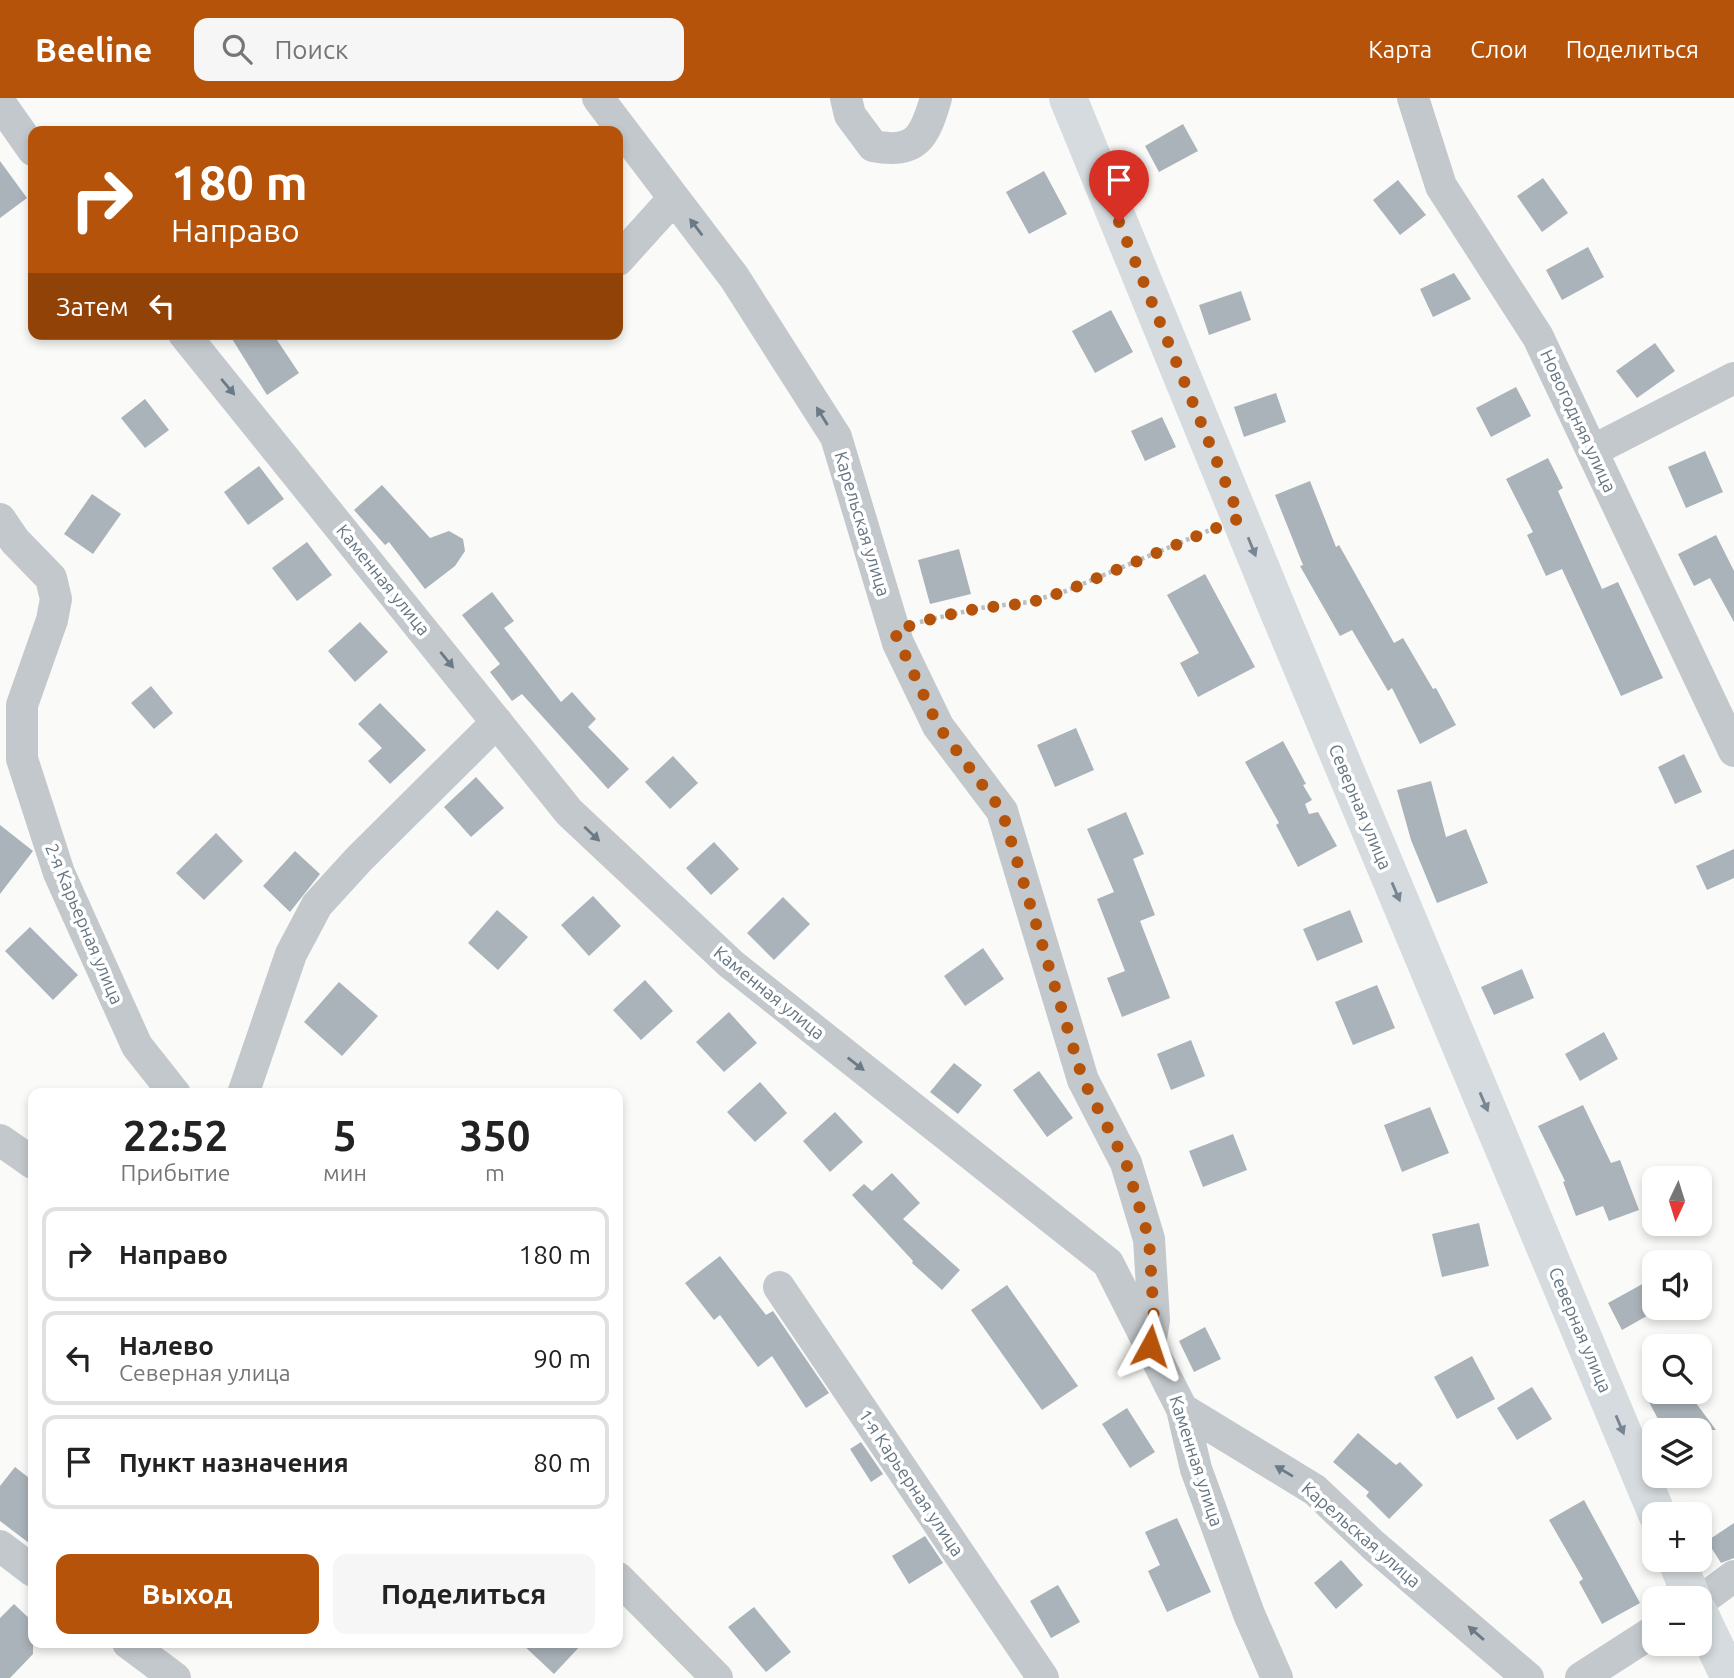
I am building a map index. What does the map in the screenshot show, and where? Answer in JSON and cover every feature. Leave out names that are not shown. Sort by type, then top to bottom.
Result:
[{"type":"main road","name":"Северная улица","points":[[1068,98],[1240,518],[1652,1502]]},
{"type":"main road","points":[[1712,1640],[1730,1678]]},
{"type":"street","name":"Карельская улица","points":[[598,98],[619,126]]},
{"type":"street","points":[[846,98],[850,115],[873,146],[890,150],[910,145],[927,130],[936,98]]},
{"type":"street","name":"Новогодняя улица","points":[[1413,98],[1441,186],[1538,337],[1734,751]]},
{"type":"street","points":[[0,103],[28,143]]},
{"type":"street","name":"Карельская улица","points":[[623,131],[734,277],[836,437],[894,631],[938,726],[1002,811],[1083,1080],[1126,1163],[1149,1239],[1154,1320],[1150,1346]]},
{"type":"street","points":[[623,254],[674,198]]},
{"type":"street","name":"Каменная улица","points":[[189,340],[569,812],[731,964],[1108,1263],[1182,1409],[1196,1469],[1249,1614],[1277,1678]]},
{"type":"street","points":[[1592,451],[1734,378]]},
{"type":"street","name":"2-я Карьерная улица","points":[[0,519],[15,541],[51,578],[56,599],[52,620],[22,705],[22,759],[59,873],[137,1046],[170,1088]]},
{"type":"street","points":[[245,1088],[291,954],[317,905],[368,849],[497,722]]},
{"type":"street","points":[[0,1140],[28,1160]]},
{"type":"street","name":"1-я Карьерная улица","points":[[779,1287],[1043,1678]]},
{"type":"street","name":"Карельская улица","points":[[1182,1409],[1315,1490],[1373,1545],[1528,1678]]},
{"type":"street","points":[[0,1546],[28,1567]]},
{"type":"street","points":[[1712,1592],[1734,1576]]},
{"type":"street","points":[[623,1583],[717,1678]]},
{"type":"street","points":[[1581,1678],[1642,1639]]},
{"type":"street","points":[[135,1648],[175,1678]]},
{"type":"path","points":[[894,631],[938,617],[980,608],[1029,603],[1066,591],[1240,518]]},
{"type":"building","points":[[1183,124],[1198,151],[1159,172],[1145,146]]},
{"type":"building","points":[[0,161],[27,198],[0,218]]},
{"type":"building","points":[[1044,171],[1067,214],[1029,234],[1006,192]]},
{"type":"building","points":[[1543,178],[1568,213],[1542,232],[1517,196]]},
{"type":"building","points":[[1398,180],[1426,215],[1400,235],[1373,200]]},
{"type":"building","points":[[1588,247],[1604,277],[1562,300],[1546,270]]},
{"type":"building","points":[[1454,273],[1471,299],[1433,317],[1420,289]]},
{"type":"building","points":[[1241,291],[1251,320],[1209,335],[1199,305]]},
{"type":"building","points":[[1111,310],[1133,352],[1095,373],[1072,331]]},
{"type":"building","points":[[233,340],[277,340],[299,373],[267,395]]},
{"type":"building","points":[[1655,343],[1675,371],[1637,398],[1616,371]]},
{"type":"building","points":[[1516,387],[1531,416],[1491,437],[1476,408]]},
{"type":"building","points":[[1276,393],[1286,422],[1244,437],[1234,407]]},
{"type":"building","points":[[145,399],[169,430],[145,448],[121,418]]},
{"type":"building","points":[[1162,417],[1176,447],[1145,461],[1131,431]]},
{"type":"building","points":[[1705,451],[1723,492],[1686,508],[1668,467]]},
{"type":"building","points":[[1548,458],[1563,488],[1558,491],[1602,589],[1618,582],[1663,678],[1621,696],[1562,569],[1546,576],[1527,535],[1533,532],[1506,479]]},
{"type":"building","points":[[259,466],[284,499],[248,525],[224,492]]},
{"type":"building","points":[[1310,481],[1336,547],[1339,545],[1394,643],[1403,638],[1433,689],[1436,688],[1456,725],[1420,744],[1392,688],[1388,691],[1352,630],[1340,636],[1300,566],[1303,565],[1275,495]]},
{"type":"building","points":[[382,485],[430,538],[449,531],[463,539],[465,551],[455,566],[425,589],[389,542],[385,545],[354,510]]},
{"type":"building","points":[[92,494],[121,514],[93,554],[64,534]]},
{"type":"building","points":[[1716,535],[1734,571],[1734,622],[1710,578],[1694,586],[1678,554]]},
{"type":"building","points":[[307,542],[332,575],[297,601],[272,568]]},
{"type":"building","points":[[959,549],[971,594],[930,604],[918,560]]},
{"type":"building","points":[[1205,574],[1255,667],[1198,697],[1180,663],[1199,653],[1167,595]]},
{"type":"building","points":[[492,592],[514,621],[504,628],[561,702],[572,692],[596,719],[588,727],[629,769],[608,789],[522,694],[512,701],[490,672],[500,664],[462,615]]},
{"type":"building","points":[[360,622],[388,652],[355,682],[328,651]]},
{"type":"building","points":[[151,686],[173,713],[154,729],[131,703]]},
{"type":"building","points":[[380,703],[426,750],[390,784],[368,761],[382,748],[358,724]]},
{"type":"building","points":[[1076,728],[1094,770],[1055,787],[1037,745]]},
{"type":"building","points":[[1283,741],[1312,800],[1305,804],[1309,814],[1318,812],[1337,846],[1298,867],[1276,825],[1279,823],[1245,762]]},
{"type":"building","points":[[1684,754],[1702,792],[1675,804],[1658,767]]},
{"type":"building","points":[[673,756],[698,783],[670,809],[645,782]]},
{"type":"building","points":[[476,777],[504,808],[471,837],[444,807]]},
{"type":"building","points":[[1431,781],[1446,837],[1466,829],[1488,883],[1437,903],[1411,840],[1397,790]]},
{"type":"building","points":[[1126,812],[1144,854],[1133,859],[1155,915],[1140,921],[1170,998],[1122,1017],[1107,978],[1125,971],[1097,899],[1114,892],[1087,829]]},
{"type":"building","points":[[0,825],[33,851],[0,894]]},
{"type":"building","points":[[216,833],[243,861],[204,900],[176,873]]},
{"type":"building","points":[[714,842],[739,869],[711,895],[686,868]]},
{"type":"building","points":[[1734,849],[1734,878],[1707,890],[1696,866]]},
{"type":"building","points":[[295,851],[320,874],[290,912],[263,886]]},
{"type":"building","points":[[593,896],[621,926],[589,956],[561,925]]},
{"type":"building","points":[[783,897],[810,924],[774,960],[747,933]]},
{"type":"building","points":[[497,910],[528,937],[498,970],[468,943]]},
{"type":"building","points":[[1350,910],[1363,942],[1317,961],[1303,929]]},
{"type":"building","points":[[30,927],[78,975],[53,1000],[5,951]]},
{"type":"building","points":[[983,948],[1004,979],[965,1006],[944,976]]},
{"type":"building","points":[[1522,969],[1534,998],[1494,1015],[1481,987]]},
{"type":"building","points":[[645,980],[673,1011],[641,1040],[613,1010]]},
{"type":"building","points":[[339,982],[378,1016],[342,1056],[304,1022]]},
{"type":"building","points":[[1377,985],[1395,1028],[1353,1045],[1335,1002]]},
{"type":"building","points":[[729,1012],[757,1043],[724,1072],[696,1042]]},
{"type":"building","points":[[1604,1032],[1618,1059],[1580,1081],[1565,1054]]},
{"type":"building","points":[[1191,1040],[1205,1076],[1171,1090],[1157,1054]]},
{"type":"building","points":[[954,1063],[982,1085],[958,1114],[930,1092]]},
{"type":"building","points":[[1039,1071],[1073,1118],[1047,1137],[1013,1090]]},
{"type":"building","points":[[760,1082],[787,1113],[755,1142],[727,1112]]},
{"type":"building","points":[[1583,1105],[1611,1163],[1620,1160],[1639,1210],[1609,1221],[1603,1206],[1576,1216],[1563,1182],[1565,1181],[1538,1126]]},
{"type":"building","points":[[1430,1107],[1449,1153],[1402,1172],[1384,1125]]},
{"type":"building","points":[[835,1112],[863,1142],[830,1172],[803,1141]]},
{"type":"building","points":[[1233,1134],[1247,1170],[1203,1187],[1189,1151]]},
{"type":"building","points":[[892,1173],[920,1203],[903,1219],[960,1270],[942,1290],[912,1263],[852,1195],[864,1184],[872,1191]]},
{"type":"building","points":[[1479,1223],[1489,1266],[1442,1277],[1432,1234]]},
{"type":"building","points":[[720,1256],[766,1315],[773,1311],[829,1393],[806,1408],[772,1356],[758,1367],[720,1315],[714,1320],[685,1283]]},
{"type":"building","points":[[1642,1284],[1642,1319],[1622,1330],[1608,1303]]},
{"type":"building","points":[[1007,1285],[1078,1386],[1042,1410],[971,1310]]},
{"type":"building","points":[[1205,1327],[1221,1359],[1194,1372],[1179,1341]]},
{"type":"building","points":[[1472,1356],[1495,1399],[1457,1419],[1434,1377]]},
{"type":"building","points":[[1532,1387],[1552,1419],[1517,1440],[1497,1408]]},
{"type":"building","points":[[1650,1404],[1697,1404],[1707,1418],[1658,1418]]},
{"type":"building","points":[[1127,1408],[1155,1452],[1130,1468],[1102,1424]]},
{"type":"building","points":[[1358,1433],[1396,1465],[1400,1462],[1423,1485],[1389,1519],[1366,1496],[1369,1492],[1333,1462]]},
{"type":"building","points":[[861,1442],[883,1474],[871,1482],[850,1449]]},
{"type":"building","points":[[15,1467],[28,1477],[28,1542],[0,1521],[0,1486]]},
{"type":"building","points":[[1584,1500],[1640,1603],[1602,1624],[1579,1582],[1583,1579],[1549,1520]]},
{"type":"building","points":[[1177,1518],[1211,1592],[1167,1612],[1148,1571],[1160,1565],[1145,1532]]},
{"type":"building","points":[[1734,1523],[1734,1558],[1721,1563],[1712,1549],[1712,1538]]},
{"type":"building","points":[[925,1536],[943,1563],[909,1584],[892,1556]]},
{"type":"building","points":[[1341,1560],[1363,1585],[1336,1609],[1314,1583]]},
{"type":"building","points":[[1058,1585],[1080,1622],[1051,1638],[1030,1601]]},
{"type":"building","points":[[14,1604],[28,1617],[28,1648],[33,1648],[33,1654],[10,1678],[0,1678],[0,1618]]},
{"type":"building","points":[[754,1607],[791,1652],[766,1672],[728,1627]]},
{"type":"building","points":[[526,1648],[578,1648],[554,1674]]},
{"type":"route","points":[[1119,222],[1240,518],[1066,591],[1029,603],[980,608],[938,617],[894,631],[938,726],[1002,811],[1083,1080],[1126,1163],[1149,1239],[1154,1320],[1150,1346]]}]
